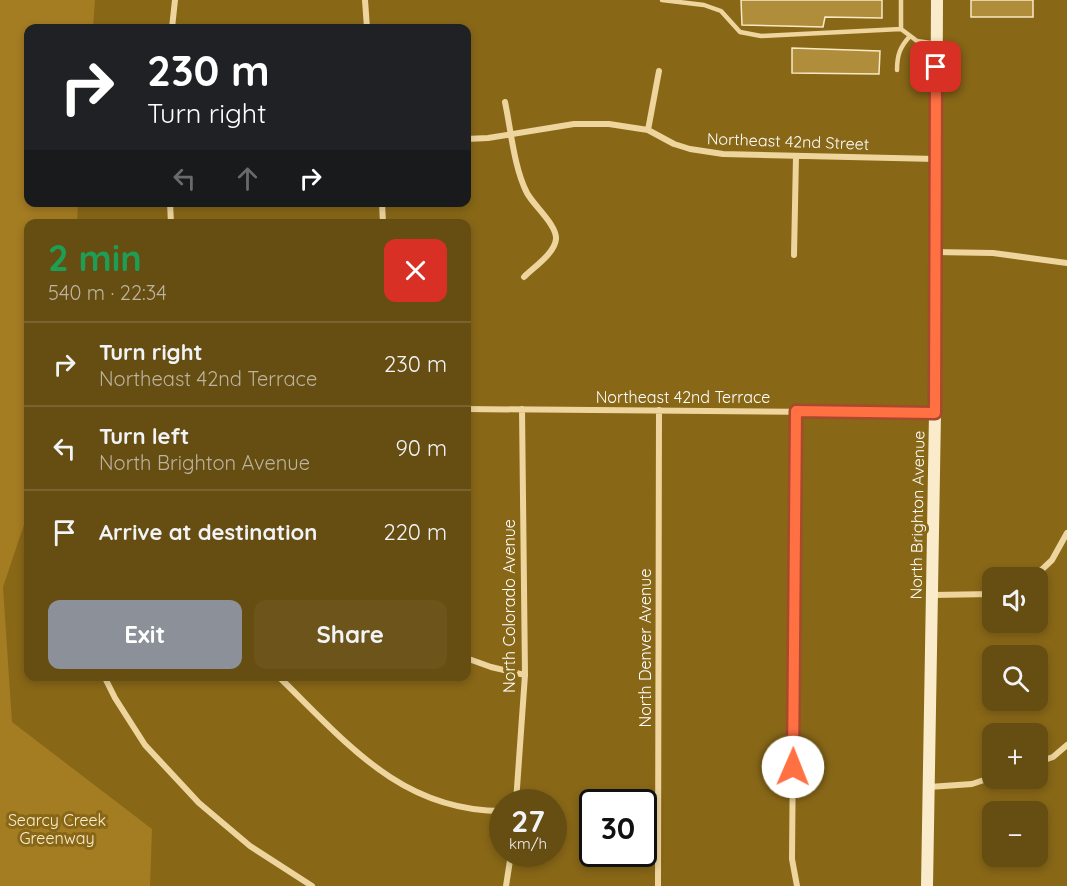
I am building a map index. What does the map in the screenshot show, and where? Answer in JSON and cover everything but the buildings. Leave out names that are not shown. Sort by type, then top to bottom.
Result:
[{"type":"main road","name":"North Brighton Avenue","points":[[927,886],[935,413],[937,0]]},
{"type":"street","points":[[172,24],[175,0]]},
{"type":"street","points":[[365,0],[367,24]]},
{"type":"street","points":[[648,130],[659,71]]},
{"type":"street","points":[[506,102],[520,177],[532,202],[552,223],[557,236],[553,248],[524,277]]},
{"type":"street","name":"Northeast 42nd Street","points":[[471,138],[592,123],[648,130],[674,144],[706,153],[936,159]]},
{"type":"street","points":[[794,255],[796,156]]},
{"type":"street","points":[[935,252],[993,253],[1067,263]]},
{"type":"street","name":"Northeast 42nd Terrace","points":[[471,409],[935,413]]},
{"type":"street","name":"North Colorado Avenue","points":[[517,789],[525,675],[522,409]]},
{"type":"street","name":"North Denver Avenue","points":[[658,886],[659,410]]},
{"type":"street","points":[[796,411],[792,859],[797,886]]},
{"type":"street","points":[[1045,567],[1052,560],[1067,533]]},
{"type":"street","points":[[932,595],[982,594]]},
{"type":"street","points":[[471,660],[525,675]]},
{"type":"street","points":[[106,681],[145,745],[199,803],[250,846],[312,886]]},
{"type":"street","points":[[283,681],[330,729],[393,780],[448,804],[489,810]]},
{"type":"street","points":[[1048,759],[1067,745]]},
{"type":"street","points":[[929,787],[972,784],[982,781]]},
{"type":"street","points":[[506,886],[509,867]]},
{"type":"lane","points":[[663,0],[704,5],[721,11],[741,32],[761,36],[901,29],[917,41],[937,44]]},
{"type":"lane","points":[[901,0],[901,29]]},
{"type":"lane","points":[[897,70],[897,58],[901,46],[910,36]]},
{"type":"green space","name":"Searcy Creek Greenway","points":[[0,0],[95,0],[93,24],[24,24],[24,207],[78,207],[77,219],[24,219],[24,525],[3,587],[12,722],[152,829],[150,886],[0,886]]},
{"type":"route","points":[[793,767],[796,411],[935,413],[936,67]]}]
